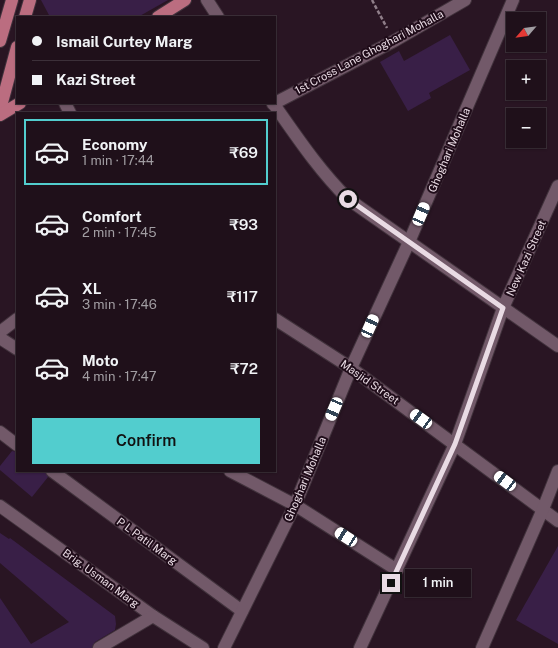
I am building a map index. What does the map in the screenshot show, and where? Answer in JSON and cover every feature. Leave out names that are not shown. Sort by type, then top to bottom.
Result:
[{"type":"main road","points":[[0,41],[12,0]]},
{"type":"main road","points":[[160,16],[185,0]]},
{"type":"main road","points":[[0,110],[16,51]]},
{"type":"main road","points":[[0,115],[18,104]]},
{"type":"street","points":[[207,0],[217,16]]},
{"type":"street","name":"1st Cross Lane Ghoghari Mohalla","points":[[276,101],[394,41],[465,0]]},
{"type":"street","name":"Ghoghari Mohalla","points":[[224,648],[295,505],[351,368],[409,242],[513,0]]},
{"type":"street","points":[[274,104],[316,164],[348,199],[558,346]]},
{"type":"street","name":"New Kazi Street","points":[[360,648],[455,444],[503,308],[558,186]]},
{"type":"street","points":[[0,332],[16,320]]},
{"type":"street","name":"Masjid Street","points":[[276,320],[351,368],[558,521]]},
{"type":"street","points":[[0,338],[16,348]]},
{"type":"street","points":[[0,432],[16,444]]},
{"type":"street","points":[[482,648],[543,510],[558,471]]},
{"type":"street","name":"P L Patil Marg","points":[[53,472],[242,611]]},
{"type":"street","points":[[232,472],[295,505],[397,570]]},
{"type":"street","name":"Brig. Usman Marg","points":[[0,506],[153,616],[203,648]]},
{"type":"street","points":[[99,648],[153,616]]},
{"type":"path","points":[[372,0],[394,41]]},
{"type":"building","points":[[41,0],[168,0],[140,16],[49,16]]},
{"type":"building","points":[[450,35],[470,70],[429,93],[431,98],[408,111],[380,62],[399,51],[404,61]]},
{"type":"building","points":[[12,451],[16,452],[16,472],[46,472],[48,477],[32,497],[0,470],[0,466]]},
{"type":"building","points":[[0,533],[9,539],[10,538],[115,616],[115,630],[95,642],[92,648],[0,648],[0,598],[31,644],[69,622],[0,563]]},
{"type":"building","points":[[558,546],[558,644],[516,620]]},
{"type":"route","points":[[348,199],[503,308],[455,444],[391,583]]}]
